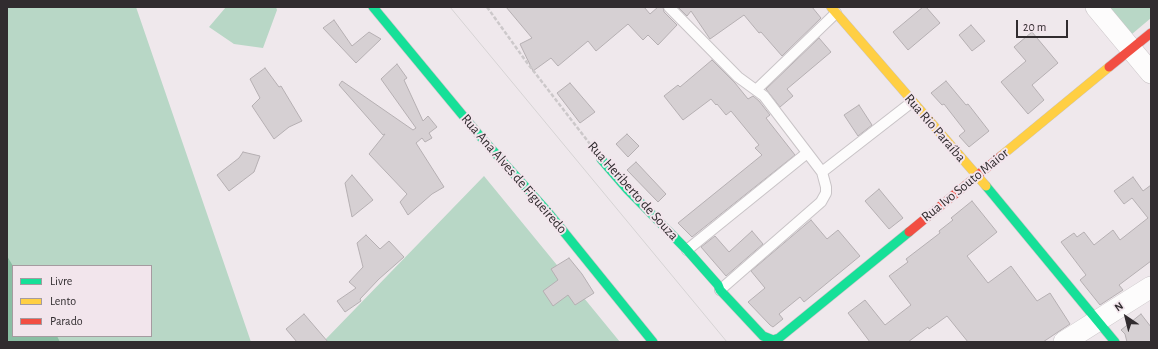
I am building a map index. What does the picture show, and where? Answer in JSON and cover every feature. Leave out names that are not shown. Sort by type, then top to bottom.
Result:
[{"type":"street","name":"Rua Ana Alves de Figueiredo","points":[[373,7],[479,135],[547,211],[653,342]]},
{"type":"street","points":[[1096,7],[1151,73]]},
{"type":"street","name":"Rua Rio Paraíba","points":[[834,10],[912,102],[977,175],[1115,342]]},
{"type":"street","name":"Rua Ivo Souto Maior","points":[[779,338],[1151,33]]},
{"type":"street","name":"Rua Heriberto de Souza","points":[[601,159],[622,184],[687,250],[718,285],[720,290],[763,336],[773,340],[779,338]]},
{"type":"street","points":[[1064,342],[1151,287]]},
{"type":"lane","points":[[669,7],[738,77],[757,89],[773,106],[822,172],[826,187],[826,194],[821,202],[720,290]]},
{"type":"lane","points":[[757,89],[834,10]]},
{"type":"lane","points":[[822,172],[912,102]]},
{"type":"lane","points":[[687,250],[807,153]]},
{"type":"path","name":"Rua Heriberto de Souza","points":[[487,7],[529,66],[601,159]]},
{"type":"shaded area","points":[[7,7],[136,7],[251,342],[7,342]]},
{"type":"shaded area","points":[[226,7],[276,7],[277,10],[263,48],[234,44],[209,27]]},
{"type":"shaded area","points":[[1109,7],[1151,7],[1151,18],[1132,34]]},
{"type":"shaded area","points":[[484,176],[620,342],[323,342]]},
{"type":"shaded area","points":[[7,256],[12,265],[12,337],[58,337],[60,342],[7,342]]},
{"type":"building","points":[[506,7],[644,7],[650,14],[658,7],[663,7],[664,12],[677,25],[658,45],[648,35],[643,40],[628,24],[596,51],[588,41],[558,66],[551,58],[533,71],[520,44],[532,38]]},
{"type":"building","points":[[678,7],[812,7],[821,18],[782,56],[761,32],[759,33],[744,15],[710,39],[691,11],[687,16]]},
{"type":"building","points":[[923,7],[926,7],[940,23],[908,50],[893,32]]},
{"type":"building","points":[[334,20],[352,46],[369,32],[381,39],[356,63],[323,28]]},
{"type":"building","points":[[971,25],[985,41],[972,51],[959,35]]},
{"type":"building","points":[[1032,32],[1058,63],[1032,85],[1044,100],[1028,114],[1001,82],[1026,61],[1014,47]]},
{"type":"building","points":[[819,38],[831,52],[787,89],[793,96],[780,107],[766,89]]},
{"type":"building","points":[[712,60],[735,83],[748,99],[753,96],[759,101],[770,115],[766,118],[795,155],[692,237],[678,223],[762,155],[755,148],[759,145],[731,111],[726,115],[711,99],[683,120],[664,96],[678,85],[680,87]]},
{"type":"building","points":[[397,64],[407,78],[404,80],[423,121],[428,116],[437,127],[429,133],[432,138],[425,142],[422,138],[416,143],[444,187],[432,194],[408,215],[400,202],[407,194],[369,154],[385,134],[383,135],[339,85],[342,81],[413,130],[416,128],[381,79]]},
{"type":"building","points":[[265,68],[279,87],[281,86],[302,121],[289,127],[274,139],[252,106],[260,98],[250,79]]},
{"type":"building","points":[[946,81],[966,105],[968,104],[989,131],[969,147],[959,136],[965,131],[944,104],[942,105],[931,93]]},
{"type":"building","points":[[570,83],[595,112],[580,123],[557,93]]},
{"type":"building","points":[[859,105],[872,125],[858,136],[844,115]]},
{"type":"building","points":[[627,134],[639,146],[628,157],[616,144]]},
{"type":"building","points":[[243,152],[260,156],[254,172],[229,191],[217,175],[239,158]]},
{"type":"building","points":[[636,162],[666,194],[658,202],[627,170]]},
{"type":"building","points":[[352,175],[373,200],[352,217],[345,183]]},
{"type":"building","points":[[1133,177],[1143,191],[1151,185],[1151,261],[1119,285],[1123,290],[1100,305],[1080,280],[1086,275],[1061,242],[1074,233],[1077,237],[1084,232],[1094,245],[1113,230],[1120,240],[1148,218],[1132,198],[1124,204],[1114,191]]},
{"type":"building","points":[[879,189],[903,218],[889,229],[865,201]]},
{"type":"building","points":[[972,201],[997,232],[967,256],[988,283],[1011,266],[1037,301],[1050,293],[1070,324],[1043,342],[968,342],[947,316],[929,329],[928,327],[908,342],[870,342],[848,313],[865,300],[885,325],[911,305],[889,276],[908,262],[906,259],[940,233],[939,231],[953,220],[951,218]]},
{"type":"building","points":[[811,220],[827,239],[838,230],[860,256],[804,302],[800,297],[779,314],[783,319],[773,327],[748,302],[765,288],[751,271]]},
{"type":"building","points":[[752,231],[763,244],[726,276],[701,247],[715,236],[729,252]]},
{"type":"building","points":[[366,235],[380,249],[389,241],[404,257],[379,279],[360,299],[361,301],[345,312],[337,301],[356,288],[349,282],[363,267],[357,243]]},
{"type":"building","points":[[569,258],[582,274],[594,293],[575,305],[568,295],[553,306],[543,291],[558,280],[551,269]]},
{"type":"building","points":[[304,314],[328,342],[297,342],[286,329]]},
{"type":"building","points":[[1141,314],[1151,327],[1151,342],[1127,342],[1125,334],[1121,330]]},
{"type":"tram line","points":[[450,7],[727,342]]},
{"type":"traffic: fast","points":[[373,7],[479,135],[547,211],[653,342]]},
{"type":"traffic: fast","points":[[601,159],[627,189],[687,250],[718,285],[720,290],[763,336],[773,340],[779,338],[909,232]]},
{"type":"traffic: fast","points":[[986,186],[1115,342]]},
{"type":"traffic: slow","points":[[831,7],[986,186]]},
{"type":"traffic: slow","points":[[1001,156],[1109,67]]},
{"type":"traffic: jam","points":[[1109,67],[1151,33]]},
{"type":"traffic: jam","points":[[909,232],[1001,156]]}]
